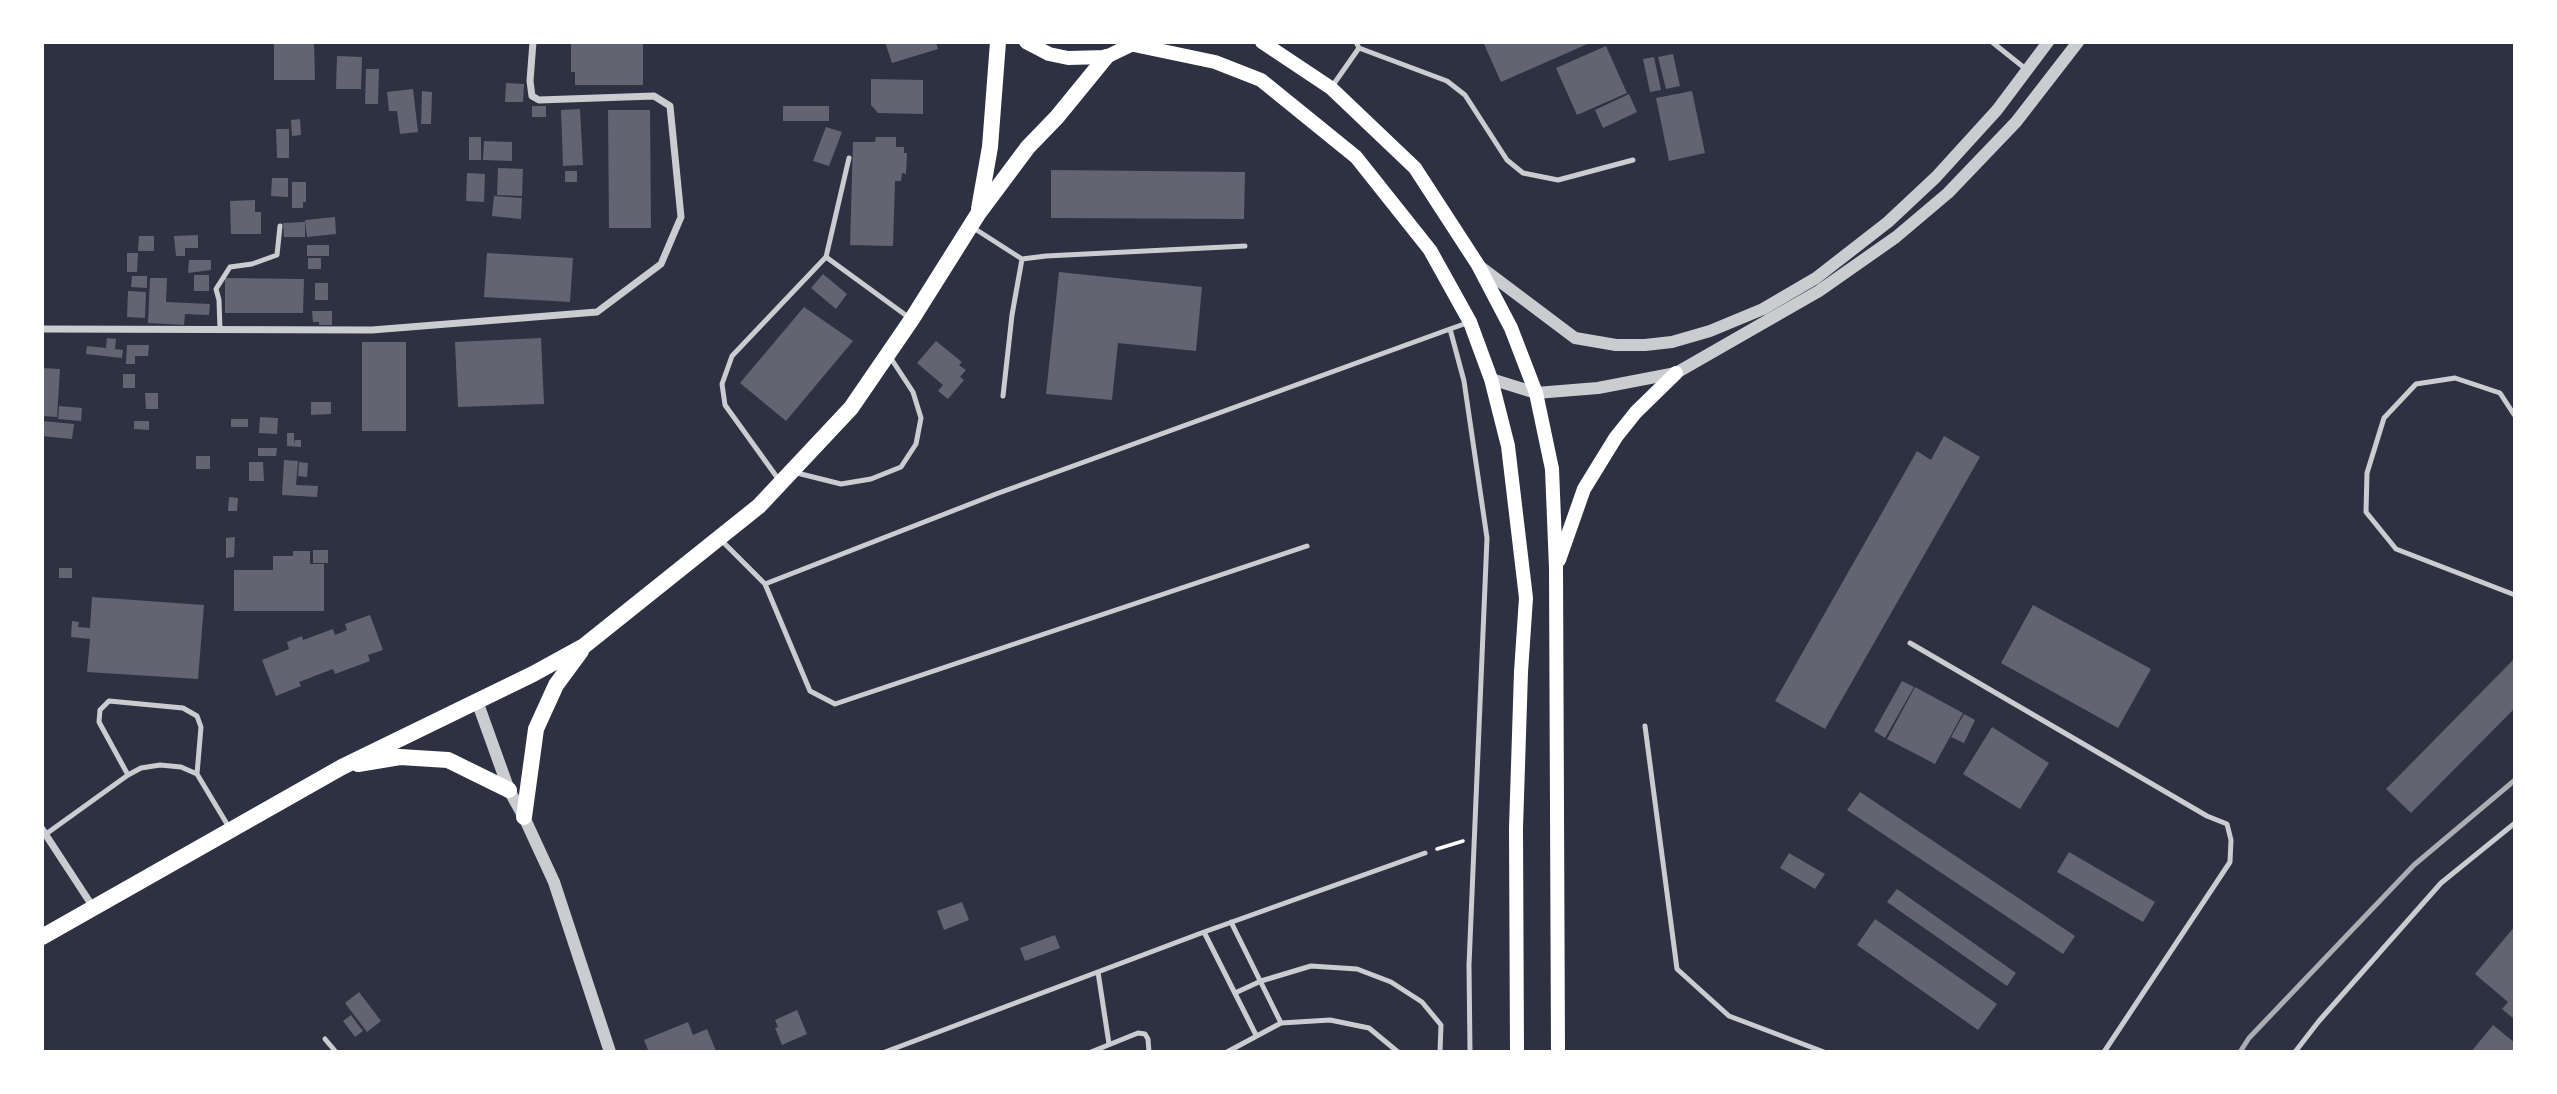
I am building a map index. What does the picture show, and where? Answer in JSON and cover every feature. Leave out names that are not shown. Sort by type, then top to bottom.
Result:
[{"type":"main road","points":[[974,220],[990,147],[998,42]]},
{"type":"main road","points":[[1026,42],[1049,54],[1068,58],[1106,57],[1135,43],[1215,62],[1261,80],[1356,157],[1430,250],[1470,322],[1491,379],[1508,446],[1526,598],[1516,828],[1517,1052]]},
{"type":"main road","points":[[1262,42],[1331,88],[1415,168],[1478,265],[1511,328],[1536,393],[1552,469],[1556,568],[1558,1052]]},
{"type":"main road","points":[[42,937],[342,767],[533,674],[584,646],[760,506],[852,408],[974,220],[1028,147],[1057,117],[1106,57]]},
{"type":"main road","points":[[1556,568],[1584,489],[1616,437],[1636,412],[1676,373]]},
{"type":"main road","points":[[524,817],[536,729],[556,685],[584,646]]},
{"type":"main road","points":[[342,767],[400,757],[448,761],[509,790]]},
{"type":"street","points":[[42,330],[372,330],[597,312],[662,264],[681,217],[670,106],[654,96],[539,100],[532,96],[530,81],[533,42]]},
{"type":"street","points":[[1478,265],[1575,338],[1616,345],[1645,345],[1672,342],[1710,331],[1763,309],[1816,278],[1888,222],[1936,177],[1979,129],[2048,42]]},
{"type":"street","points":[[1491,379],[1536,393],[1598,387],[1676,373],[1819,291],[1896,237],[1948,193],[2016,122],[2078,42]]},
{"type":"street","points":[[477,701],[509,790],[554,882],[610,1052]]},
{"type":"street","points":[[44,831],[93,907]]},
{"type":"lane","points":[[1992,42],[2027,70]]},
{"type":"lane","points":[[1331,88],[1358,45],[1447,81],[1465,95],[1507,160],[1523,173],[1558,180],[1633,160]]},
{"type":"lane","points":[[849,158],[826,257],[732,356],[722,384],[725,405],[787,477],[841,484],[871,479],[901,467],[916,444],[921,418],[913,392],[888,355]]},
{"type":"lane","points":[[974,220],[1022,259],[1245,246]]},
{"type":"lane","points":[[220,330],[216,289],[230,267],[252,264],[277,255],[280,226]]},
{"type":"lane","points":[[826,257],[912,319]]},
{"type":"lane","points":[[1003,396],[1012,315],[1022,259]]},
{"type":"lane","points":[[765,584],[996,494],[1470,322]]},
{"type":"lane","points":[[1450,329],[1464,381],[1487,538],[1469,965],[1470,1052]]},
{"type":"lane","points":[[2515,416],[2500,393],[2455,378],[2416,384],[2384,418],[2367,473],[2366,512],[2396,549],[2515,595]]},
{"type":"lane","points":[[720,539],[765,584],[810,691],[835,704],[1307,546]]},
{"type":"lane","points":[[1910,643],[2207,816],[2227,824],[2231,840],[2230,862],[2104,1052]]},
{"type":"lane","points":[[128,775],[99,723],[100,710],[109,701],[183,708],[198,716],[201,727],[198,774],[230,829]]},
{"type":"lane","points":[[1645,726],[1677,969],[1729,1016],[1824,1052]]},
{"type":"lane","points":[[44,831],[141,768],[160,765],[181,767],[198,774]]},
{"type":"lane","points":[[2295,1052],[2319,1021],[2441,883],[2515,823]]},
{"type":"lane","points":[[885,1052],[1231,922],[1425,853]]},
{"type":"lane","points":[[1231,922],[1281,1023]]},
{"type":"lane","points":[[1204,932],[1256,1035]]},
{"type":"lane","points":[[1235,993],[1261,981],[1311,966],[1357,969],[1391,982],[1422,1002],[1441,1026],[1440,1052]]},
{"type":"lane","points":[[1098,972],[1109,1044]]},
{"type":"lane","points":[[1227,1052],[1281,1023],[1330,1020],[1369,1028],[1398,1052]]},
{"type":"lane","points":[[1091,1052],[1138,1033],[1145,1034],[1148,1039],[1149,1052]]},
{"type":"lane","points":[[325,1039],[336,1052]]},
{"type":"building","points":[[274,42],[314,42],[315,80],[274,80]]},
{"type":"building","points":[[571,42],[643,42],[643,85],[575,85],[575,72],[571,72]]},
{"type":"building","points":[[885,42],[936,42],[938,49],[892,63]]},
{"type":"building","points":[[1483,42],[1592,42],[1501,82]]},
{"type":"building","points":[[1606,46],[1627,93],[1577,115],[1556,68]]},
{"type":"building","points":[[1673,54],[1680,86],[1666,89],[1658,57]]},
{"type":"building","points":[[337,56],[362,57],[361,89],[336,89]]},
{"type":"building","points":[[1654,57],[1661,90],[1650,92],[1643,59]]},
{"type":"building","points":[[366,69],[379,69],[378,104],[365,104]]},
{"type":"building","points":[[871,79],[923,80],[923,114],[878,113],[871,105]]},
{"type":"building","points":[[506,83],[524,84],[523,102],[505,102]]},
{"type":"building","points":[[413,89],[418,132],[400,134],[397,111],[389,111],[387,92]]},
{"type":"building","points":[[422,91],[432,92],[431,124],[421,124]]},
{"type":"building","points":[[1692,91],[1705,153],[1669,161],[1656,98]]},
{"type":"building","points":[[1629,94],[1637,112],[1603,128],[1595,110]]},
{"type":"building","points":[[532,106],[546,106],[546,117],[532,117]]},
{"type":"building","points":[[783,106],[829,106],[829,121],[783,121]]},
{"type":"building","points":[[580,109],[583,165],[563,166],[561,110]]},
{"type":"building","points":[[608,110],[650,110],[651,228],[609,228]]},
{"type":"building","points":[[300,119],[301,135],[292,136],[291,120]]},
{"type":"building","points":[[826,127],[842,132],[829,166],[813,161]]},
{"type":"building","points":[[276,129],[289,129],[289,158],[277,158]]},
{"type":"building","points":[[469,137],[481,137],[481,160],[469,160]]},
{"type":"building","points":[[876,137],[896,137],[896,147],[904,147],[904,153],[907,153],[906,174],[902,173],[901,181],[895,181],[893,246],[850,245],[853,142],[875,142]]},
{"type":"building","points":[[484,141],[512,142],[512,161],[483,160]]},
{"type":"building","points":[[498,168],[523,169],[522,196],[497,195]]},
{"type":"building","points":[[1051,170],[1245,172],[1244,219],[1051,218]]},
{"type":"building","points":[[565,171],[577,171],[577,182],[565,182]]},
{"type":"building","points":[[467,173],[485,174],[484,202],[466,201]]},
{"type":"building","points":[[272,178],[288,178],[288,197],[271,196]]},
{"type":"building","points":[[292,182],[306,182],[306,202],[303,202],[303,208],[292,208]]},
{"type":"building","points":[[494,196],[522,198],[521,219],[492,216]]},
{"type":"building","points":[[255,200],[255,212],[261,212],[261,234],[231,234],[230,201]]},
{"type":"building","points":[[335,217],[336,234],[307,237],[305,220]]},
{"type":"building","points":[[305,222],[305,237],[284,237],[283,223]]},
{"type":"building","points":[[198,235],[198,248],[185,248],[185,256],[176,256],[174,236]]},
{"type":"building","points":[[139,236],[154,236],[154,251],[138,251]]},
{"type":"building","points":[[307,245],[329,245],[329,256],[307,256]]},
{"type":"building","points":[[127,253],[138,253],[137,272],[127,272]]},
{"type":"building","points":[[487,253],[573,258],[570,302],[484,297]]},
{"type":"building","points":[[308,258],[321,258],[321,269],[308,269]]},
{"type":"building","points":[[189,260],[211,260],[211,270],[188,273]]},
{"type":"building","points":[[1059,272],[1202,287],[1196,351],[1118,343],[1112,400],[1046,394]]},
{"type":"building","points":[[823,274],[847,294],[836,309],[811,288]]},
{"type":"building","points":[[194,275],[209,275],[209,291],[194,291]]},
{"type":"building","points":[[132,276],[147,276],[147,288],[131,287]]},
{"type":"building","points":[[150,278],[167,278],[166,302],[210,304],[209,315],[185,314],[184,325],[148,323]]},
{"type":"building","points":[[225,278],[304,279],[303,313],[225,313]]},
{"type":"building","points":[[315,283],[328,283],[328,300],[315,300]]},
{"type":"building","points":[[128,291],[146,292],[145,318],[127,317]]},
{"type":"building","points":[[804,307],[853,341],[786,421],[740,383]]},
{"type":"building","points":[[312,311],[332,311],[332,325],[313,322]]},
{"type":"building","points":[[107,338],[116,339],[115,349],[123,350],[122,358],[86,354],[87,346],[106,348]]},
{"type":"building","points":[[541,338],[544,404],[458,407],[455,342]]},
{"type":"building","points":[[936,341],[962,362],[959,365],[966,370],[960,377],[964,380],[948,399],[938,391],[943,385],[917,363]]},
{"type":"building","points":[[362,342],[406,342],[406,431],[362,431]]},
{"type":"building","points":[[127,345],[149,345],[148,356],[135,356],[135,364],[126,364]]},
{"type":"building","points":[[42,368],[60,369],[57,417],[42,416]]},
{"type":"building","points":[[123,374],[135,374],[135,388],[123,388]]},
{"type":"building","points":[[145,393],[158,393],[158,409],[146,409]]},
{"type":"building","points":[[311,402],[331,402],[331,414],[311,415]]},
{"type":"building","points":[[59,406],[82,408],[81,421],[58,419]]},
{"type":"building","points":[[260,417],[278,418],[277,434],[259,433]]},
{"type":"building","points":[[231,419],[248,419],[248,427],[231,427]]},
{"type":"building","points":[[42,421],[74,424],[72,439],[42,436]]},
{"type":"building","points":[[134,421],[149,421],[149,430],[134,429]]},
{"type":"building","points":[[287,433],[294,433],[294,444],[295,440],[301,440],[301,447],[287,446]]},
{"type":"building","points":[[1944,436],[1980,457],[1825,729],[1775,701],[1917,451],[1931,460]]},
{"type":"building","points":[[258,448],[277,448],[276,456],[258,456]]},
{"type":"building","points":[[196,456],[210,456],[210,469],[196,469]]},
{"type":"building","points":[[284,460],[298,461],[296,485],[318,486],[317,497],[282,495]]},
{"type":"building","points":[[249,462],[263,462],[264,481],[249,481]]},
{"type":"building","points":[[299,462],[308,463],[307,477],[298,476]]},
{"type":"building","points":[[229,497],[238,498],[237,511],[228,511]]},
{"type":"building","points":[[235,537],[234,557],[226,558],[226,538]]},
{"type":"building","points":[[313,550],[328,550],[328,563],[313,563]]},
{"type":"building","points":[[293,551],[310,551],[310,564],[324,564],[324,611],[234,611],[234,570],[273,570],[273,556],[293,556]]},
{"type":"building","points":[[59,568],[72,568],[72,578],[59,578]]},
{"type":"building","points":[[92,597],[204,605],[198,679],[87,672],[90,639],[71,637],[72,621],[79,622],[78,627],[90,628]]},
{"type":"building","points":[[2033,605],[2151,669],[2118,728],[2001,663]]},
{"type":"building","points":[[370,615],[383,650],[368,655],[370,661],[335,674],[333,669],[299,682],[301,686],[276,696],[262,660],[289,649],[287,642],[302,636],[303,640],[333,629],[335,635],[347,630],[345,624]]},
{"type":"building","points":[[2515,658],[2515,708],[2411,813],[2386,789]]},
{"type":"building","points":[[1902,681],[1914,687],[1885,738],[1874,731]]},
{"type":"building","points":[[1915,687],[1963,713],[1935,764],[1887,739]]},
{"type":"building","points":[[1964,714],[1975,720],[1964,743],[1951,737]]},
{"type":"building","points":[[1992,727],[2049,763],[2020,809],[1963,774]]},
{"type":"building","points":[[1860,792],[2075,936],[2063,954],[1847,810]]},
{"type":"building","points":[[2069,852],[2155,902],[2143,922],[2057,872]]},
{"type":"building","points":[[1789,853],[1825,874],[1815,889],[1780,868]]},
{"type":"building","points":[[1897,889],[2016,973],[2007,986],[1887,902]]},
{"type":"building","points":[[962,902],[969,920],[944,930],[937,911]]},
{"type":"building","points":[[1875,919],[1997,1004],[1978,1030],[1857,945]]},
{"type":"building","points":[[2515,926],[2515,1020],[2502,1009],[2508,1002],[2475,974]]},
{"type":"building","points":[[1055,935],[1060,948],[1025,961],[1020,948]]},
{"type":"building","points":[[359,992],[381,1021],[367,1032],[345,1003]]},
{"type":"building","points":[[797,1010],[807,1034],[782,1045],[775,1028],[778,1027],[775,1020]]},
{"type":"building","points":[[351,1015],[363,1031],[355,1037],[343,1021]]},
{"type":"building","points":[[688,1022],[693,1035],[707,1029],[716,1051],[649,1052],[644,1040]]},
{"type":"building","points":[[2493,1025],[2515,1043],[2515,1052],[2471,1052]]},
{"type":"railway","points":[[2240,1052],[2249,1038],[2414,865],[2515,780]]}]
